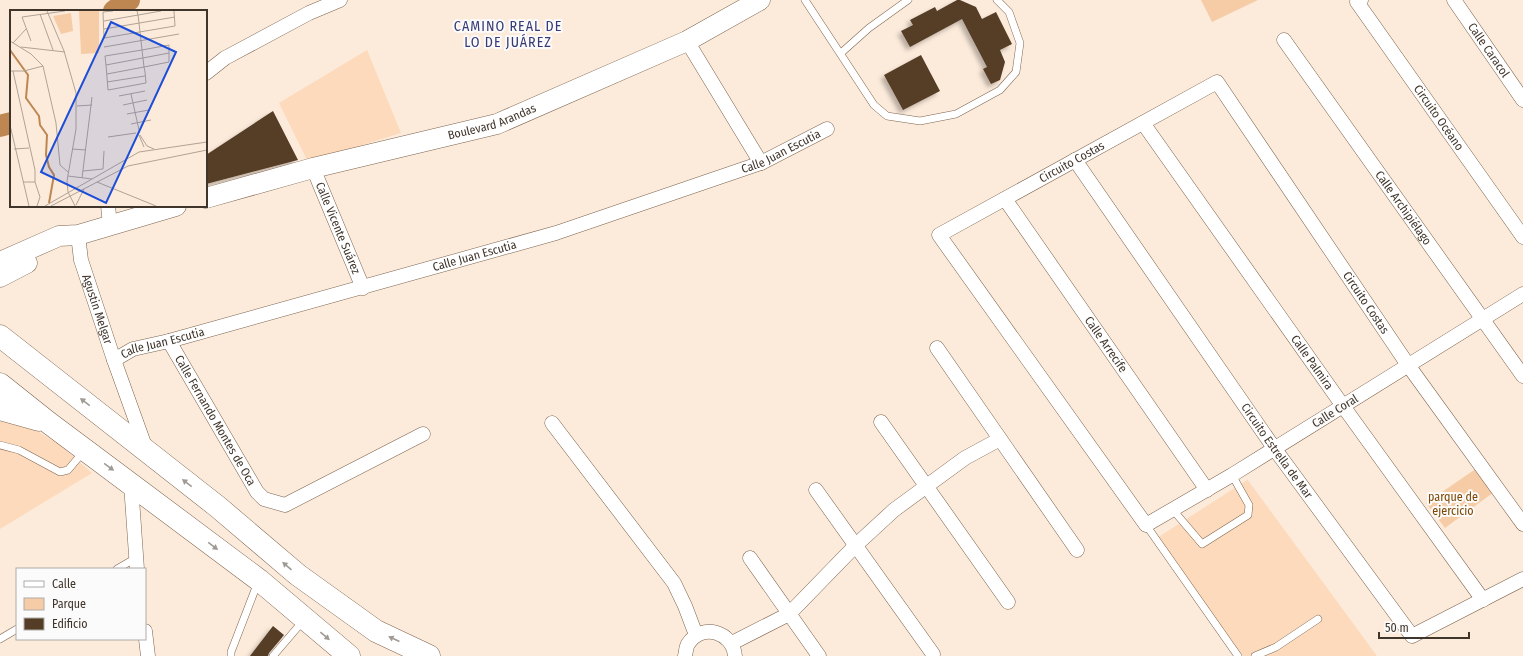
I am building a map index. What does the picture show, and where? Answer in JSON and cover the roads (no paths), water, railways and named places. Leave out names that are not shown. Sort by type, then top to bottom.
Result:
[{"type":"main road","name":"Boulevard Arandas","points":[[207,198],[313,168],[497,124],[687,40],[760,0]]},
{"type":"main road","points":[[0,277],[61,246],[109,215],[169,207]]},
{"type":"main road","points":[[0,262],[59,236],[78,234]]},
{"type":"main road","points":[[0,336],[218,507],[298,575],[339,606],[376,631],[429,656]]},
{"type":"main road","points":[[0,384],[49,423],[259,580],[349,656]]},
{"type":"main road","points":[[0,409],[49,423]]},
{"type":"street","points":[[207,72],[225,58],[309,13],[340,0]]},
{"type":"street","name":"Circuito Océano","points":[[1361,0],[1357,2],[1523,237]]},
{"type":"street","name":"Calle Caracol","points":[[1454,0],[1523,100]]},
{"type":"street","points":[[687,40],[761,163]]},
{"type":"street","name":"Calle Archipiélago","points":[[1284,40],[1523,376]]},
{"type":"street","name":"Circuito Costas","points":[[1146,525],[939,235],[1217,82],[1408,365]]},
{"type":"street","name":"Calle Palmira","points":[[1143,123],[1343,406],[1483,600]]},
{"type":"street","name":"Calle Juan Escutia","points":[[114,360],[133,349],[169,341],[556,233],[761,163],[827,129]]},
{"type":"street","name":"Circuito Estrella de Mar","points":[[1075,160],[1274,448],[1412,636],[1523,579]]},
{"type":"street","name":"Calle Vicente Suárez","points":[[313,168],[362,288]]},
{"type":"street","name":"Calle Arrecife","points":[[1005,199],[1207,490]]},
{"type":"street","name":"Agustin Melgar","points":[[78,234],[81,260],[146,451]]},
{"type":"street","name":"Calle Coral","points":[[1146,525],[1232,475],[1523,294]]},
{"type":"street","name":"Calle Fernando Montes de Oca","points":[[169,341],[257,492],[264,499],[285,505],[423,434]]},
{"type":"street","points":[[937,348],[1077,550]]},
{"type":"street","points":[[1408,365],[1523,524]]},
{"type":"street","points":[[881,422],[1008,602]]},
{"type":"street","points":[[552,423],[674,583],[696,635]]},
{"type":"street","points":[[685,656],[688,644],[696,635],[708,632],[720,633],[734,650],[789,614],[856,545],[894,510],[965,458],[1000,439]]},
{"type":"street","points":[[131,484],[136,564]]},
{"type":"street","points":[[816,490],[933,654]]},
{"type":"street","points":[[750,558],[819,656]]},
{"type":"street","points":[[146,639],[148,656]]},
{"type":"lane","points":[[805,0],[874,105],[887,116],[920,121],[956,114],[1000,90],[1016,72],[1020,43],[1009,12],[997,0]]},
{"type":"lane","points":[[840,53],[869,28],[908,0]]},
{"type":"lane","points":[[0,445],[19,450],[60,472],[68,470],[85,450]]},
{"type":"lane","points":[[1173,510],[1202,544],[1248,515],[1250,505],[1232,475]]},
{"type":"lane","points":[[1146,525],[1238,656]]},
{"type":"lane","points":[[121,568],[136,564]]},
{"type":"lane","points":[[231,656],[231,652],[259,580]]},
{"type":"lane","points":[[273,656],[304,618]]},
{"type":"lane","points":[[1255,656],[1276,647],[1318,618]]},
{"type":"lane","points":[[0,639],[16,630]]},
{"type":"waterway","points":[[115,10],[129,0]]},
{"type":"waterway","points":[[0,126],[10,123]]},
{"type":"district","name":"CAMINO REAL DE LO DE JUÁREZ","points":[[508,34]]},
{"type":"park label","name":"parque de ejercicio","points":[[1453,504]]}]
